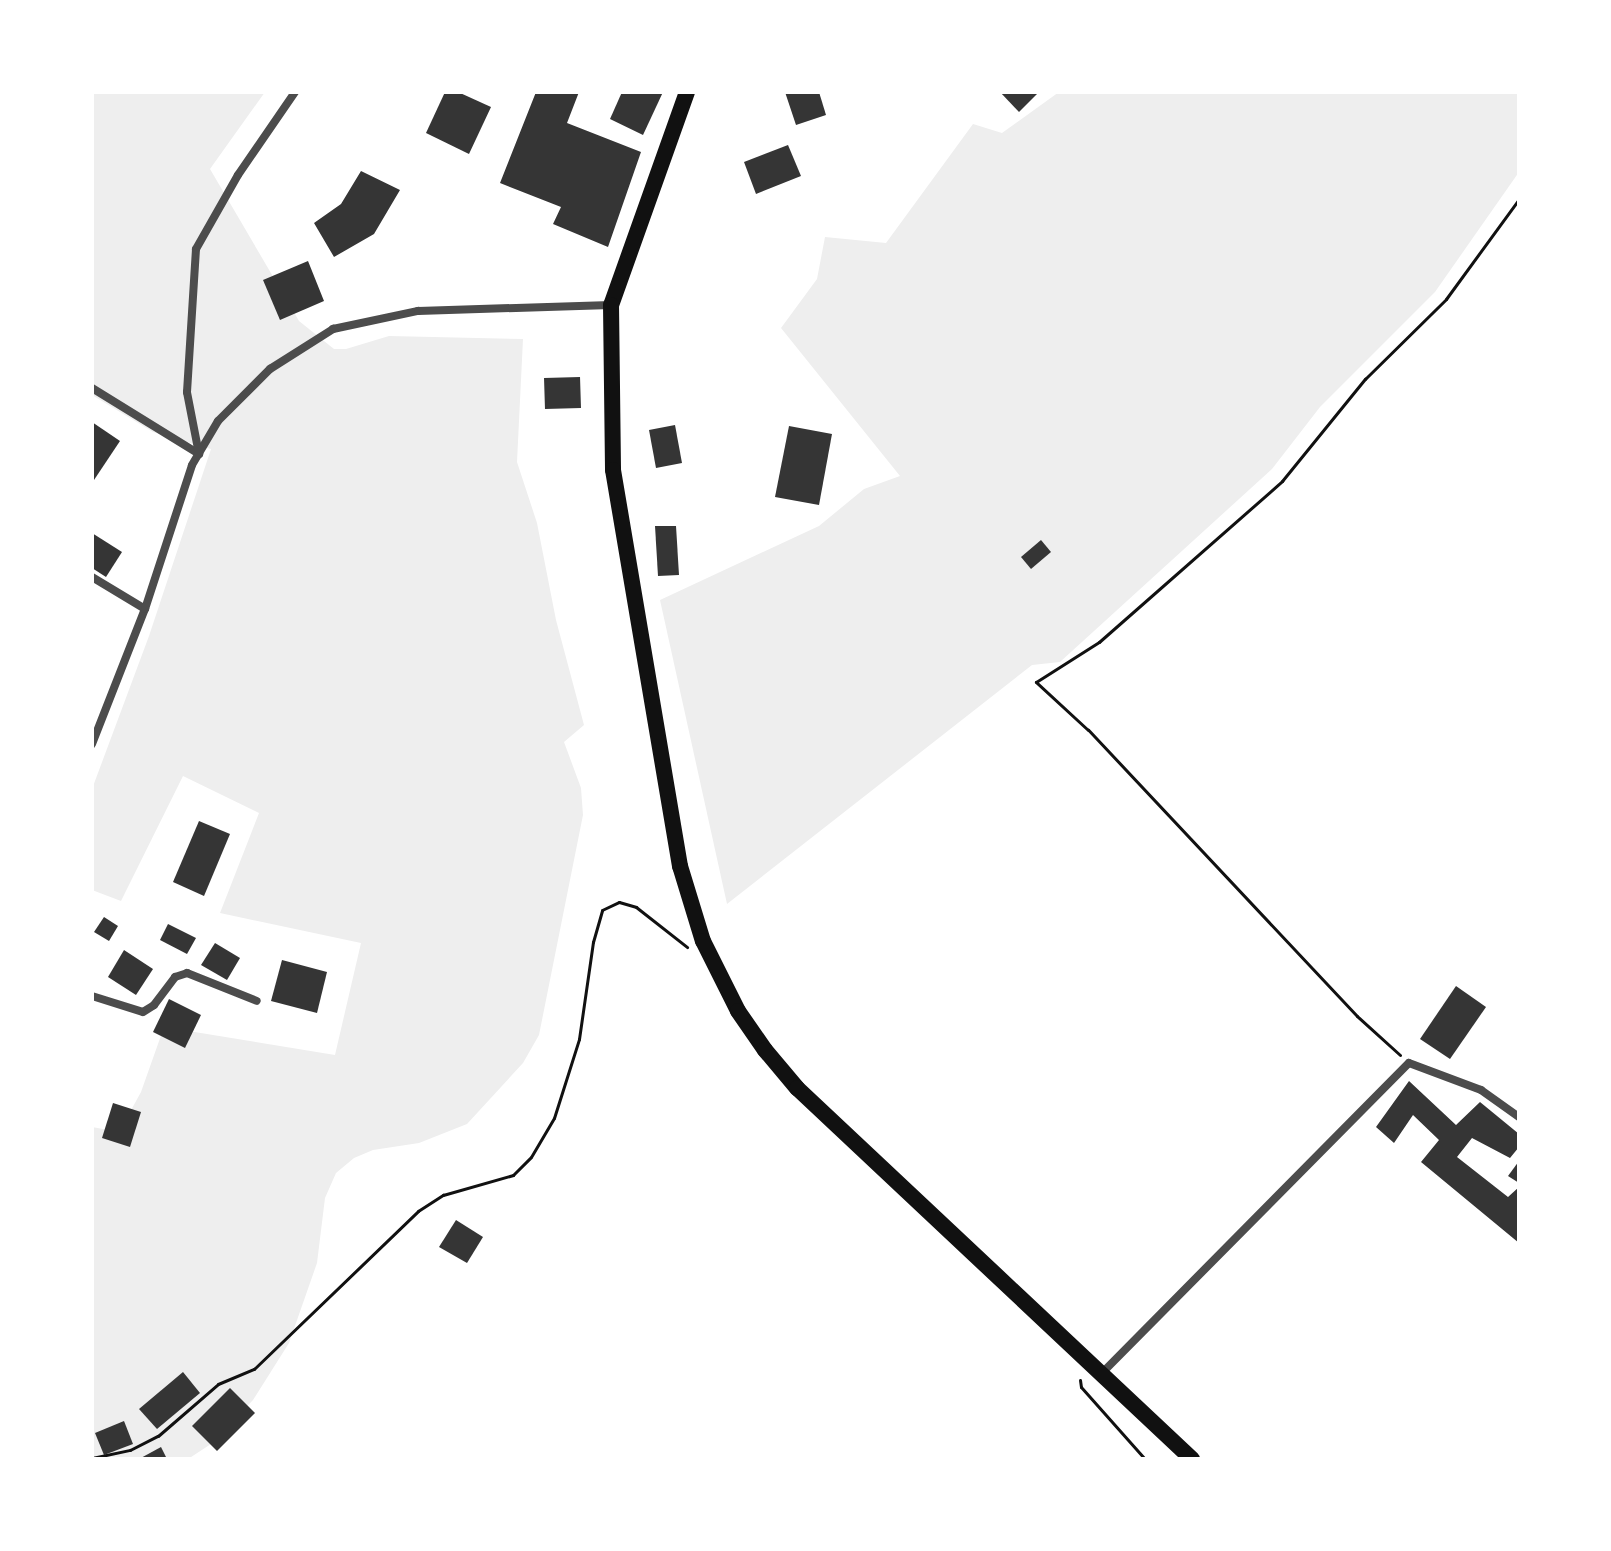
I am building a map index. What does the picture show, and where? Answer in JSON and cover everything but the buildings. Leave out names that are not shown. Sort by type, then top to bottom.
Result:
[{"type":"main road","points":[[687,92],[611,305],[613,470],[680,866],[690,907],[715,969],[765,1050],[797,1088],[1192,1459]]},
{"type":"street","points":[[199,454],[187,392],[196,249],[238,175],[295,92]]},
{"type":"street","points":[[92,744],[145,609],[199,454],[218,421],[270,369],[333,329],[418,311],[611,305]]},
{"type":"street","points":[[92,388],[199,454]]},
{"type":"street","points":[[92,577],[145,609]]},
{"type":"street","points":[[92,996],[143,1012],[154,1005],[175,977],[187,973],[257,1001]]},
{"type":"street","points":[[1102,1373],[1409,1063],[1481,1090],[1519,1117]]},
{"type":"path","points":[[1409,1063],[1357,1016],[1097,739],[1036,682],[1099,642],[1282,481],[1365,379],[1446,299],[1519,199]]},
{"type":"path","points":[[92,1458],[130,1450],[158,1436],[218,1384],[254,1369],[418,1211],[443,1195],[513,1175],[531,1157],[554,1118],[579,1039],[593,942],[602,910],[619,902],[636,907],[691,949]]},
{"type":"path","points":[[1077,1350],[1081,1387],[1145,1459]]},
{"type":"shaded area","points":[[92,92],[265,92],[210,169],[299,321],[334,349],[346,349],[389,336],[523,339],[517,462],[537,523],[556,620],[584,725],[564,742],[581,788],[583,815],[539,1035],[523,1063],[467,1124],[419,1143],[373,1150],[354,1158],[336,1173],[325,1198],[317,1263],[289,1343],[253,1400],[211,1444],[188,1459],[92,1459],[92,1127],[119,1132],[141,1092],[164,1027],[335,1055],[361,943],[220,913],[259,813],[183,776],[121,901],[92,890],[92,789],[149,636],[211,449],[153,432],[92,395]]},
{"type":"shaded area","points":[[1059,92],[1519,92],[1519,172],[1435,292],[1320,407],[1272,469],[1060,662],[1032,665],[727,904],[660,600],[819,526],[864,489],[900,476],[781,328],[817,279],[825,237],[886,243],[973,124],[1002,133]]}]
